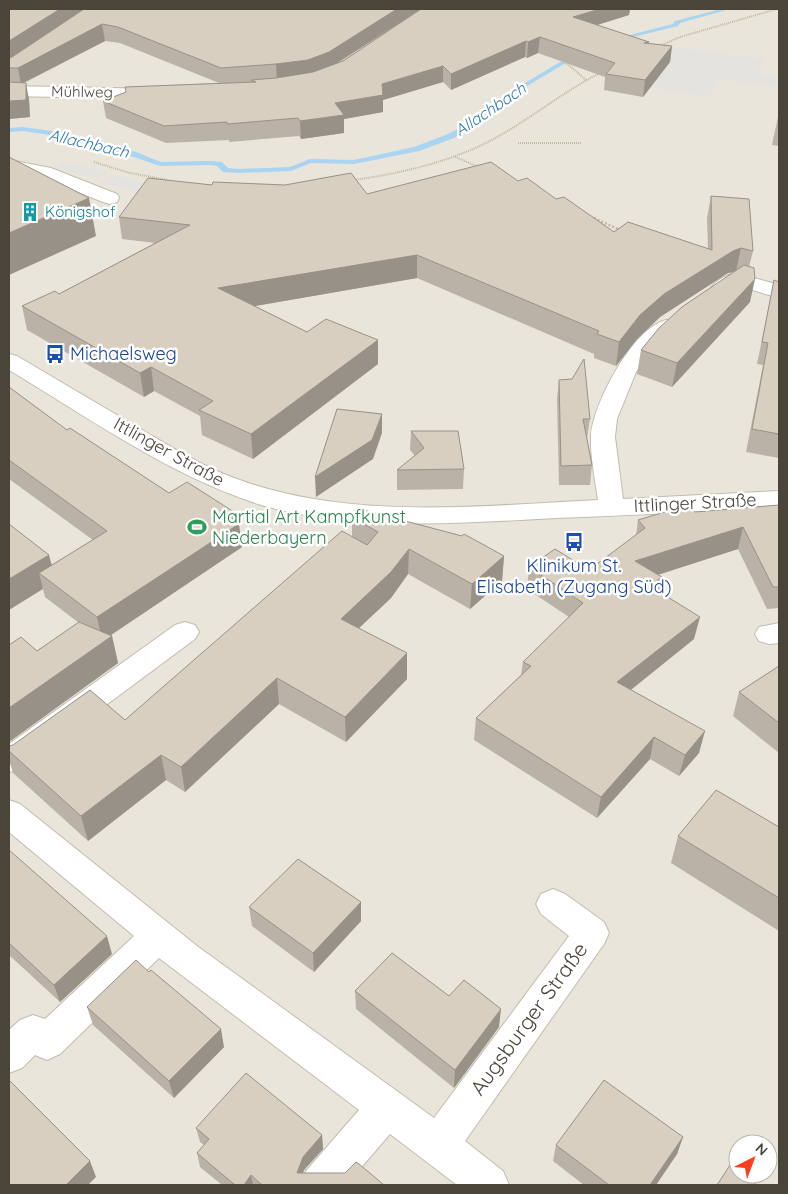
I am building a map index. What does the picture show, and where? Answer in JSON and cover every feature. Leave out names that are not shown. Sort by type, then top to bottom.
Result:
[{"type":"street","name":"Mühlweg","points":[[9,91],[173,94]]},
{"type":"street","points":[[9,165],[45,172],[110,198]]},
{"type":"street","points":[[706,299],[736,279],[779,292]]},
{"type":"street","name":"Ittlinger Straße","points":[[611,506],[603,437],[604,419],[625,371],[646,345],[669,324],[684,314]]},
{"type":"street","name":"Ittlinger Straße","points":[[9,360],[197,471],[234,487],[268,498],[333,511],[420,516],[779,499]]},
{"type":"street","points":[[9,760],[185,632]]},
{"type":"street","points":[[9,814],[184,958],[438,1144],[489,1185]]},
{"type":"street","name":"Augsburger Straße","points":[[438,1144],[592,932],[553,904]]},
{"type":"street","points":[[9,1055],[34,1032],[47,1042],[158,936]]},
{"type":"street","points":[[320,1185],[387,1108]]},
{"type":"path","points":[[658,46],[680,37],[777,9]]},
{"type":"path","points":[[559,57],[586,80]]},
{"type":"path","points":[[354,180],[406,170],[454,156],[497,137],[586,80],[604,71]]},
{"type":"path","points":[[518,143],[581,143]]},
{"type":"path","points":[[454,156],[481,168]]},
{"type":"path","points":[[94,162],[130,173],[175,181]]},
{"type":"path","points":[[593,218],[628,233]]},
{"type":"shaded area","points":[[9,9],[779,9],[779,1185],[9,1185]]},
{"type":"shaded area","points":[[666,46],[763,59],[758,74],[779,77],[779,87],[719,79],[708,97],[653,87],[649,89]]},
{"type":"shaded area","points":[[65,162],[107,172],[98,179],[56,169]]},
{"type":"shaded area","points":[[111,175],[156,186],[146,194],[100,183]]},
{"type":"building","points":[[9,9],[60,9],[9,41]]},
{"type":"building","points":[[84,9],[397,9],[329,52],[308,60],[221,68],[118,27],[102,24],[18,68],[9,68],[9,58]]},
{"type":"building","points":[[421,9],[600,9],[573,17],[649,42],[644,43],[672,46],[645,80],[606,74],[615,63],[540,37],[528,42],[526,41],[451,74],[443,66],[382,84],[383,95],[335,103],[344,115],[300,121],[298,118],[227,124],[227,122],[164,126],[103,101],[126,92],[125,87],[256,82],[251,80],[313,72],[343,61]]},
{"type":"building","points":[[9,82],[26,83],[26,100],[9,101]]},
{"type":"building","points":[[9,157],[89,198],[9,233]]},
{"type":"building","points":[[491,162],[518,181],[527,178],[556,199],[564,197],[614,232],[628,222],[712,250],[711,196],[749,199],[753,251],[741,248],[733,251],[664,294],[640,315],[619,342],[597,334],[599,331],[417,255],[218,288],[307,332],[326,319],[378,340],[251,434],[199,410],[213,401],[151,367],[140,373],[22,306],[55,291],[59,294],[190,225],[119,217],[148,178],[212,185],[213,182],[285,185],[351,173],[367,194]]},
{"type":"building","points":[[744,265],[754,268],[755,279],[677,363],[641,350],[659,328],[682,307]]},
{"type":"building","points":[[774,280],[779,282],[779,434],[752,429],[768,343],[762,342]]},
{"type":"building","points":[[584,359],[590,419],[583,419],[592,465],[561,466],[559,380],[572,379]]},
{"type":"building","points":[[9,387],[67,430],[70,428],[169,493],[187,482],[234,512],[227,516],[239,524],[97,617],[39,573],[107,531],[9,460]]},
{"type":"building","points":[[337,409],[382,414],[372,440],[315,477]]},
{"type":"building","points":[[411,431],[458,431],[464,469],[397,470],[424,448]]},
{"type":"building","points":[[688,505],[695,512],[779,505],[779,587],[773,587],[743,527],[635,561],[662,577],[650,586],[700,617],[617,682],[705,731],[685,755],[654,737],[601,797],[476,718],[531,666],[523,662],[583,603],[529,567],[555,549],[589,570],[645,528],[638,520]]},
{"type":"building","points":[[356,508],[462,536],[464,534],[504,556],[472,584],[409,549],[391,572],[341,619],[407,653],[345,717],[277,678],[181,767],[161,755],[81,816],[9,751],[9,746],[90,690],[125,720],[342,531],[367,545],[378,532],[352,517]]},
{"type":"building","points":[[9,524],[49,555],[9,579]]},
{"type":"building","points":[[79,622],[112,636],[9,708],[9,645],[21,637],[37,651]]},
{"type":"building","points":[[779,666],[779,723],[739,692]]},
{"type":"building","points":[[716,790],[779,827],[779,898],[678,836]]},
{"type":"building","points":[[9,850],[107,936],[54,985],[9,943]]},
{"type":"building","points":[[298,859],[361,902],[313,953],[249,907]]},
{"type":"building","points":[[392,953],[449,996],[464,980],[501,1009],[455,1070],[355,991]]},
{"type":"building","points":[[136,960],[149,972],[151,970],[221,1029],[169,1081],[87,1007]]},
{"type":"building","points":[[246,1073],[322,1135],[303,1157],[297,1173],[345,1173],[356,1162],[384,1185],[262,1185],[251,1175],[244,1185],[235,1185],[197,1153],[209,1139],[196,1128]]},
{"type":"building","points":[[9,1080],[90,1161],[66,1185],[9,1185]]},
{"type":"building","points":[[604,1080],[683,1137],[650,1185],[609,1185],[556,1145]]},
{"type":"building","points":[[728,1168],[728,1184],[757,1185],[717,1185]]},
{"type":"waterway","name":"Allachbach","points":[[617,39],[676,25],[677,22],[727,9]]},
{"type":"waterway","name":"Allachbach","points":[[9,130],[23,129],[51,133],[133,154],[160,164],[210,163],[219,164],[226,170],[238,171],[291,169],[310,161],[354,162],[416,149],[451,136],[483,117],[492,105],[562,63],[578,57]]},
{"type":"place","name":"Königshof","points":[[30,212]]},
{"type":"place","name":"Michaelsweg","points":[[55,354]]},
{"type":"place","name":"Martial Art Kampfkunst Niederbayern","points":[[197,527]]},
{"type":"place","name":"Klinikum St. Elisabeth (Zugang Süd)","points":[[574,542]]}]
